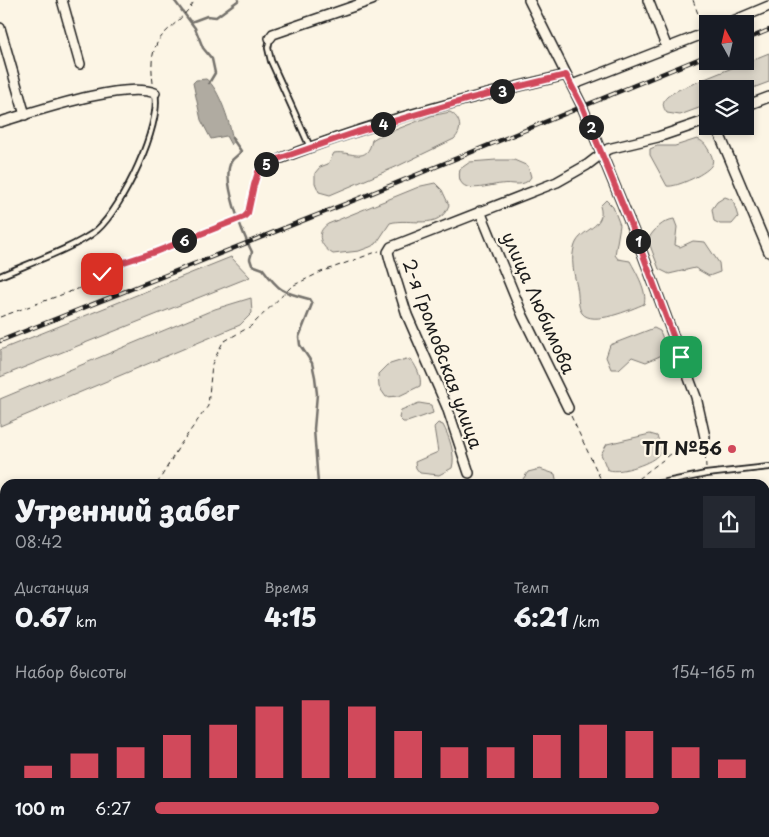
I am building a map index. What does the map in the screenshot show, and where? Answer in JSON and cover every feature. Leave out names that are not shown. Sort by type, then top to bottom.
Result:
[{"type":"street","points":[[62,0],[80,64]]},
{"type":"street","points":[[270,38],[273,34],[372,0]]},
{"type":"street","points":[[529,0],[582,106],[640,247],[687,373],[702,418],[705,438]]},
{"type":"street","points":[[648,0],[667,48]]},
{"type":"street","points":[[748,15],[769,6]]},
{"type":"street","points":[[0,28],[25,115]]},
{"type":"street","points":[[572,85],[699,35]]},
{"type":"street","points":[[282,158],[310,147],[472,98],[566,75]]},
{"type":"street","points":[[0,122],[90,97],[146,90],[155,93]]},
{"type":"street","points":[[754,103],[769,97]]},
{"type":"street","points":[[391,247],[556,182],[587,166],[608,149],[658,138],[699,123]]},
{"type":"street","points":[[720,135],[769,252]]},
{"type":"street","name":"улица Любимова","points":[[480,211],[523,316],[568,408]]},
{"type":"street","name":"2-я Громовская улица","points":[[391,247],[388,252],[390,260],[408,315],[447,407],[469,473]]},
{"type":"lane","points":[[270,38],[268,48],[271,61],[310,147]]},
{"type":"lane","points":[[0,276],[80,240],[97,230],[109,216],[136,168],[150,136],[156,113],[155,93]]},
{"type":"lane","points":[[682,479],[706,474],[769,467]]},
{"type":"path","points":[[155,93],[150,60],[152,52],[166,31],[196,0]]},
{"type":"path","points":[[693,0],[699,15]]},
{"type":"path","points":[[0,317],[83,287],[124,262],[155,252],[244,217],[248,213],[258,172],[266,163],[282,158]]},
{"type":"path","points":[[160,479],[180,445],[208,406],[212,364],[222,342],[251,326],[279,296],[292,286],[321,272],[391,247]]},
{"type":"path","points":[[568,408],[601,479]]},
{"type":"path","points":[[638,479],[675,451],[705,438],[706,474]]},
{"type":"shaded area","points":[[769,53],[769,82],[754,88],[754,80],[702,80],[727,70],[754,70],[754,59]]},
{"type":"shaded area","points":[[206,79],[216,90],[224,108],[232,136],[233,143],[231,145],[226,136],[211,139],[201,120],[193,83],[196,80]]},
{"type":"shaded area","points":[[699,81],[699,108],[680,115],[667,113],[663,105],[664,101],[672,93]]},
{"type":"shaded area","points":[[450,112],[457,117],[460,128],[454,139],[398,166],[330,195],[319,192],[315,183],[315,173],[320,167],[328,164],[334,153],[362,155],[370,148],[372,140],[377,137],[431,116]]},
{"type":"shaded area","points":[[697,139],[704,143],[708,149],[712,158],[712,164],[692,179],[678,185],[667,186],[650,155],[650,149],[657,146],[675,146]]},
{"type":"shaded area","points":[[514,160],[528,166],[531,177],[525,183],[518,184],[473,188],[462,184],[460,169],[470,162]]},
{"type":"shaded area","points":[[435,183],[442,190],[449,205],[438,218],[423,222],[390,223],[376,244],[359,251],[333,254],[322,244],[321,232],[328,224],[421,186]]},
{"type":"shaded area","points":[[725,197],[733,200],[738,217],[732,224],[720,224],[714,221],[712,209],[717,202]]},
{"type":"shaded area","points":[[606,200],[613,207],[620,225],[615,255],[618,259],[630,261],[641,282],[645,299],[644,304],[631,309],[612,316],[594,318],[587,317],[579,307],[573,255],[578,239],[597,224],[600,219],[600,206]]},
{"type":"shaded area","points":[[674,219],[677,227],[675,245],[680,247],[693,241],[705,242],[719,263],[720,272],[709,276],[695,268],[669,274],[659,269],[648,240],[652,233],[666,221]]},
{"type":"shaded area","points":[[231,257],[250,277],[0,377],[0,350]]},
{"type":"shaded area","points":[[251,298],[252,313],[240,325],[0,426],[0,399],[215,309]]},
{"type":"shaded area","points":[[654,328],[660,331],[665,344],[660,356],[646,362],[632,357],[619,369],[611,369],[606,357],[610,345]]},
{"type":"shaded area","points":[[406,359],[412,361],[416,367],[420,376],[420,386],[399,396],[386,397],[379,387],[378,374],[387,365]]},
{"type":"shaded area","points":[[419,403],[431,405],[433,413],[407,422],[403,422],[399,418],[401,410]]},
{"type":"shaded area","points":[[438,423],[443,425],[450,440],[453,457],[452,468],[439,475],[420,473],[416,468],[415,462],[438,452],[434,427]]},
{"type":"shaded area","points":[[650,434],[657,436],[659,441],[660,452],[657,456],[625,470],[607,469],[601,454],[607,444]]},
{"type":"shaded area","points":[[540,469],[555,474],[556,479],[523,479],[528,472]]},
{"type":"waterway","points":[[174,0],[195,28],[203,48],[212,59],[215,73],[209,83]]},
{"type":"waterway","points":[[191,22],[207,16],[216,17],[239,0]]},
{"type":"waterway","points":[[232,138],[241,151],[231,162],[229,182],[234,207],[252,252],[250,259],[252,265],[263,269],[282,290],[309,299],[312,304],[299,337],[300,345],[312,363],[315,377],[317,394],[314,429],[318,479]]},
{"type":"railway","points":[[754,36],[769,30]]},
{"type":"railway","points":[[0,341],[360,198],[699,59]]},
{"type":"place","name":"ТП №56","points":[[732,449]]},
{"type":"route","points":[[102,274],[124,262],[155,252],[216,226],[244,217],[248,213],[258,172],[266,163],[357,132],[472,98],[566,75],[582,106],[640,247],[681,357]]}]
